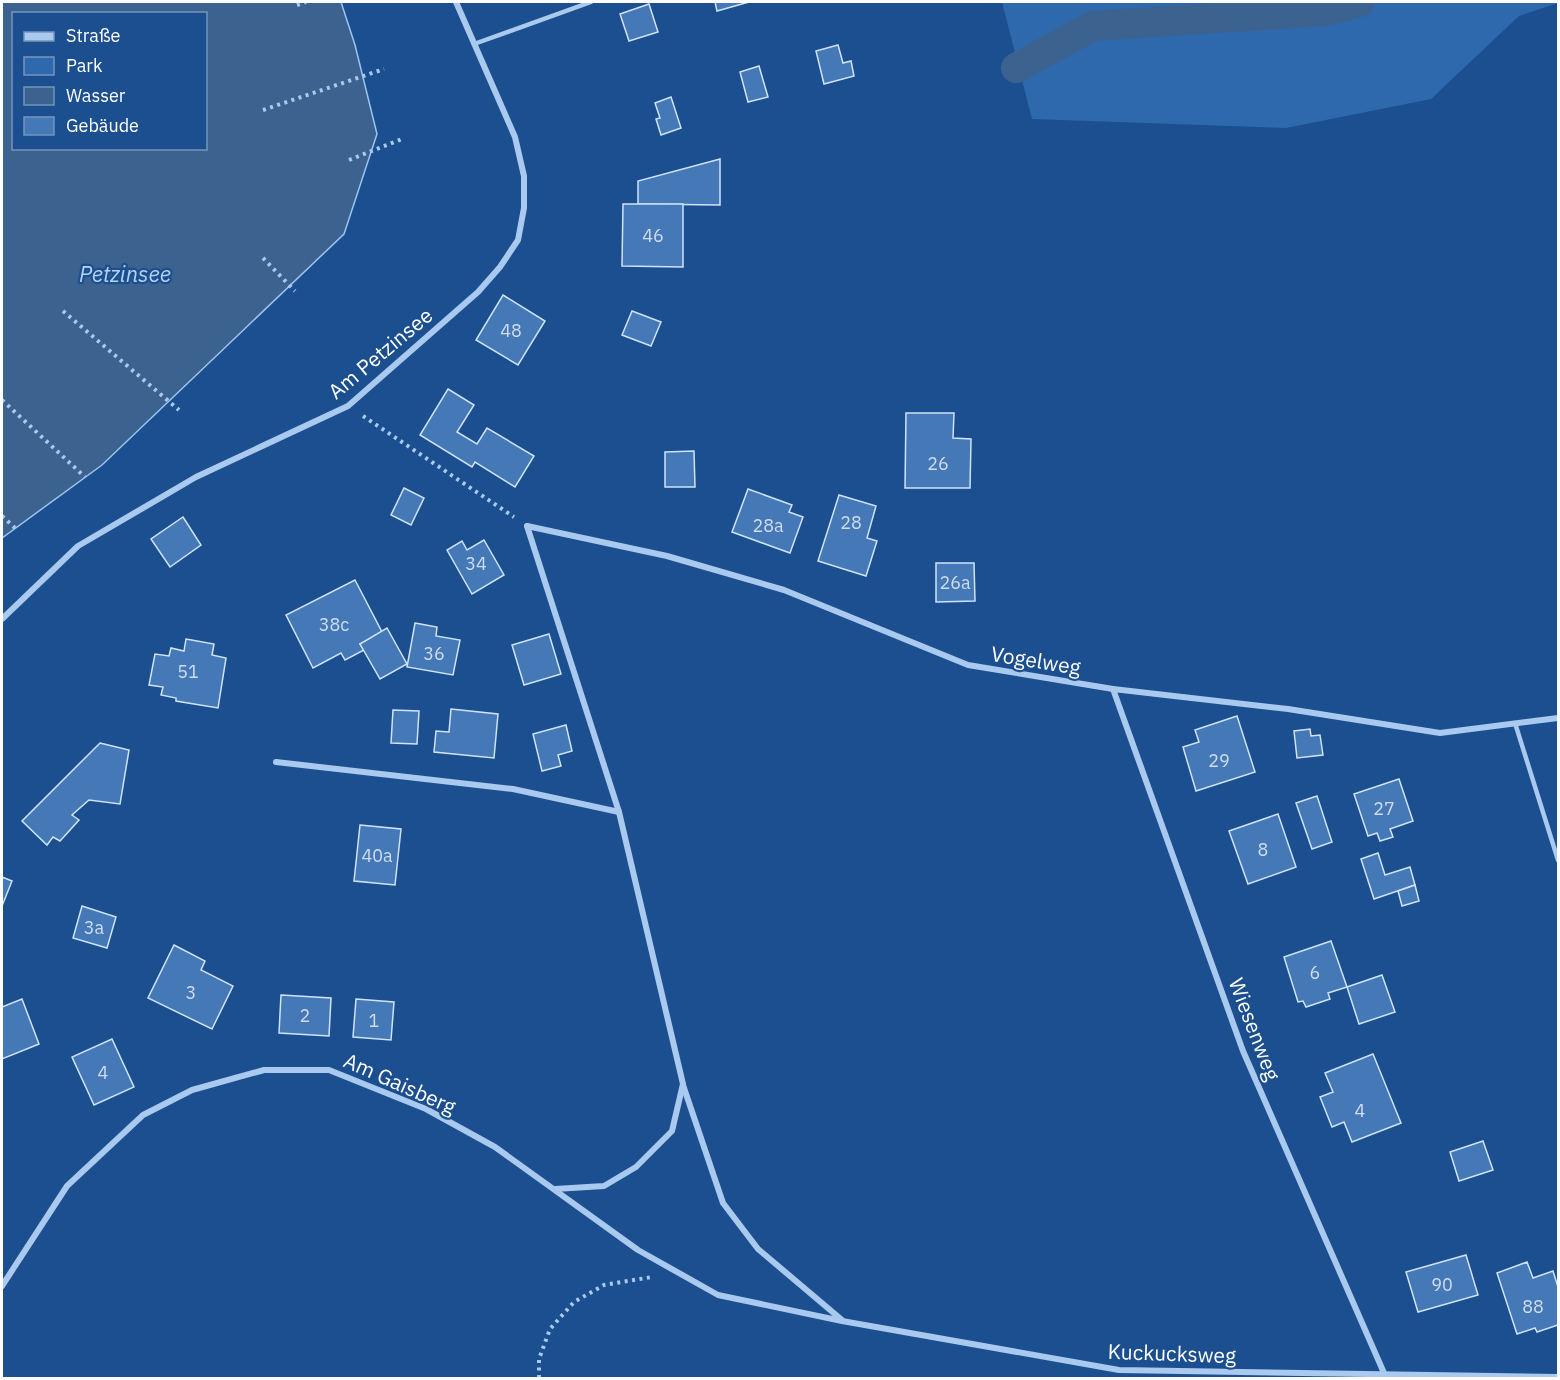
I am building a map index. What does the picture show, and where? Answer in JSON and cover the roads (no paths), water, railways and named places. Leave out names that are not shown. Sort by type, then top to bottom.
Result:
[{"type":"street","name":"Am Petzinsee","points":[[2,619],[78,546],[196,477],[348,406],[478,292],[500,267],[518,240],[524,208],[524,176],[515,137],[456,2]]},
{"type":"street","name":"Vogelweg","points":[[619,812],[527,526],[666,556],[784,590],[968,665],[1113,689],[1288,709],[1440,733],[1558,718]]},
{"type":"street","name":"Wiesenweg","points":[[1113,689],[1244,1051],[1384,1373]]},
{"type":"street","points":[[276,762],[513,789],[619,812],[682,1084],[723,1203],[758,1249],[842,1321]]},
{"type":"street","name":"Am Gaisberg","points":[[2,1286],[67,1186],[142,1114],[192,1090],[264,1070],[329,1070],[426,1109],[495,1147],[638,1250],[718,1295]]},
{"type":"street","points":[[555,1190],[604,1186],[636,1167],[672,1131],[682,1084]]},
{"type":"street","name":"Kuckucksweg","points":[[718,1295],[842,1321],[1119,1370],[1558,1377]]},
{"type":"lane","points":[[474,44],[591,2]]},
{"type":"lane","points":[[1515,723],[1558,860]]},
{"type":"water","name":"Petzinsee","points":[[2,2],[341,2],[355,45],[377,134],[344,234],[102,465],[2,538]]},
{"type":"waterway","points":[[1016,68],[1093,26],[1326,11],[1360,2]]}]
